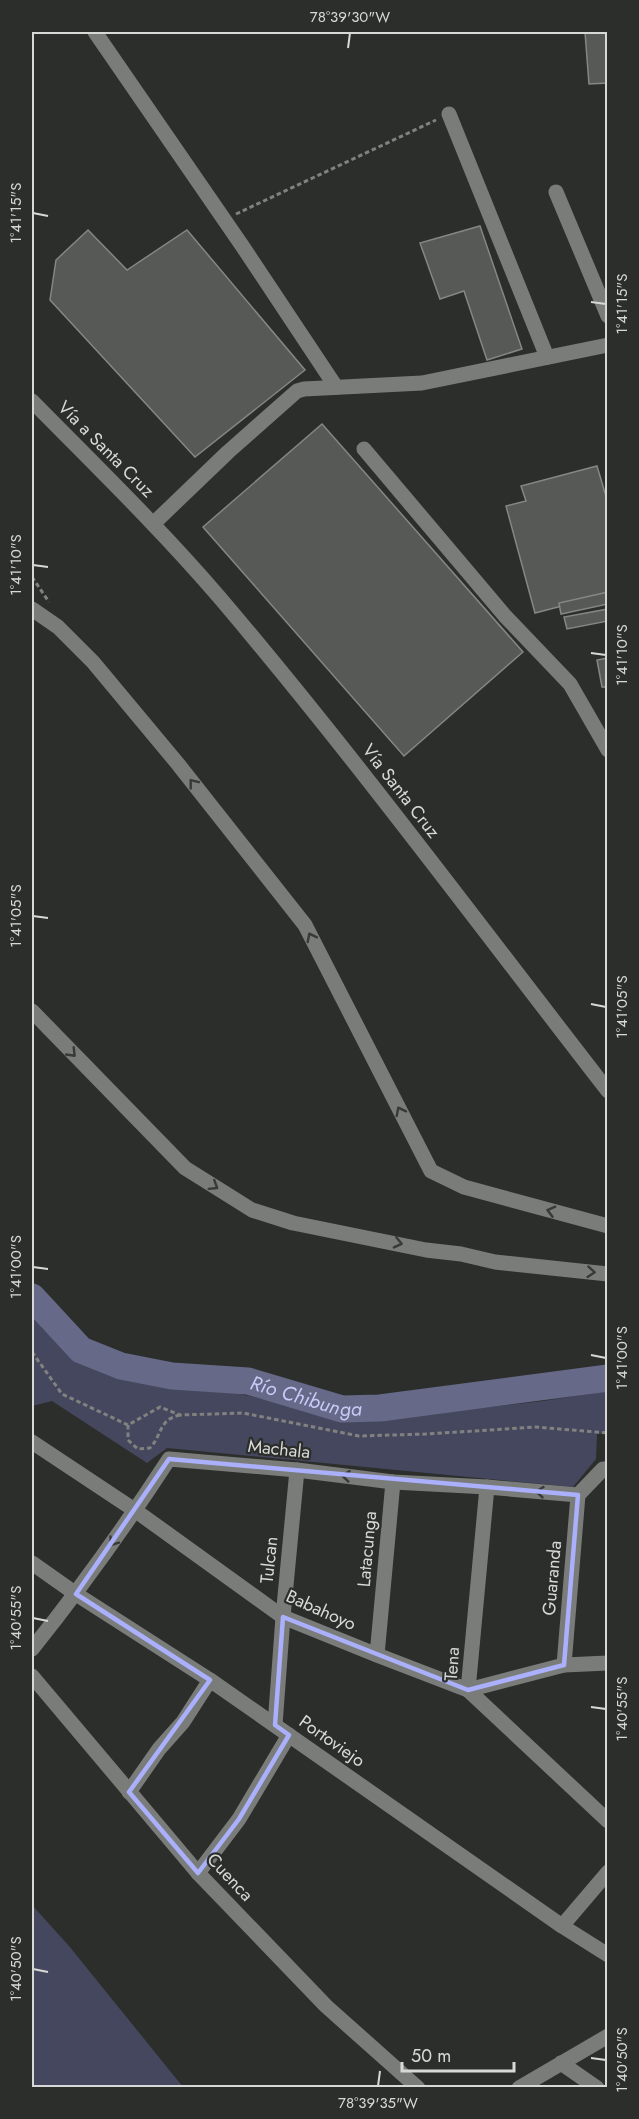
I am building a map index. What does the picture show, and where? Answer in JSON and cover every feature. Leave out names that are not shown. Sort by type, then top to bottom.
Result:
[{"type":"street","points":[[95,32],[225,219],[336,387]]},
{"type":"street","points":[[449,114],[547,357]]},
{"type":"street","points":[[556,192],[608,316]]},
{"type":"street","points":[[153,524],[228,452],[297,391],[422,383],[608,345]]},
{"type":"street","name":"Vía a Santa Cruz","points":[[32,401],[153,524]]},
{"type":"street","points":[[364,449],[505,616],[570,684],[608,750]]},
{"type":"street","name":"Vía Santa Cruz","points":[[153,524],[219,597],[361,769],[608,1091]]},
{"type":"street","points":[[32,609],[58,627],[93,662],[178,764],[305,925],[431,1171],[464,1187],[608,1226]]},
{"type":"street","points":[[32,1011],[185,1168],[252,1210],[293,1223],[426,1250],[461,1254],[495,1262],[608,1274]]},
{"type":"street","name":"Babahoyo","points":[[32,1442],[136,1511],[283,1617],[468,1690]]},
{"type":"street","name":"Machala","points":[[32,1649],[76,1594],[136,1511],[169,1459],[297,1470],[393,1482],[578,1495]]},
{"type":"street","points":[[578,1495],[603,1469],[608,1469]]},
{"type":"street","name":"Tulcan","points":[[275,1725],[297,1470]]},
{"type":"street","name":"Latacunga","points":[[377,1655],[393,1482]]},
{"type":"street","name":"Tena","points":[[488,1487],[468,1690],[608,1821]]},
{"type":"street","name":"Guaranda","points":[[564,1665],[578,1495]]},
{"type":"street","name":"Portoviejo","points":[[32,1563],[210,1680],[608,1956]]},
{"type":"street","points":[[468,1690],[564,1665],[608,1663]]},
{"type":"street","name":"Cuenca","points":[[32,1676],[198,1874],[326,2006],[418,2088]]},
{"type":"street","points":[[129,1792],[159,1749],[183,1722],[210,1680]]},
{"type":"street","points":[[198,1874],[239,1819],[289,1735]]},
{"type":"street","points":[[562,1926],[608,1872]]},
{"type":"street","points":[[519,2088],[608,2036]]},
{"type":"street","points":[[561,2063],[597,2088]]},
{"type":"path","points":[[225,219],[449,114]]},
{"type":"path","points":[[32,1352],[62,1394],[128,1425]]},
{"type":"path","points":[[128,1425],[160,1407],[180,1415]]},
{"type":"path","points":[[128,1425],[128,1440],[138,1449],[150,1448],[158,1440],[162,1424],[180,1415],[243,1413],[359,1436],[536,1427],[608,1432]]},
{"type":"highlighted area","points":[[169,1459],[578,1495],[564,1665],[468,1690],[283,1617],[275,1725],[289,1735],[239,1819],[198,1873],[129,1792],[210,1680],[76,1594]]},
{"type":"shaded area","points":[[32,1314],[43,1329],[87,1363],[154,1386],[227,1391],[321,1412],[390,1418],[543,1401],[607,1391],[607,1433],[597,1434],[596,1459],[573,1487],[167,1448],[147,1463],[52,1401],[32,1406]]},
{"type":"shaded area","points":[[32,1905],[69,1946],[183,2087],[32,2087]]},
{"type":"building","points":[[585,32],[608,32],[608,83],[589,84]]},
{"type":"building","points":[[480,226],[522,349],[487,360],[464,291],[440,299],[420,243]]},
{"type":"building","points":[[88,230],[127,270],[187,230],[305,370],[195,457],[50,300],[56,260]]},
{"type":"building","points":[[322,424],[523,652],[404,756],[203,527]]},
{"type":"building","points":[[597,466],[608,503],[608,594],[535,613],[506,506],[526,501],[521,486]]},
{"type":"building","points":[[608,592],[608,604],[561,614],[559,603]]},
{"type":"building","points":[[608,609],[608,621],[567,629],[564,617]]},
{"type":"building","points":[[608,658],[608,687],[602,687],[597,660]]},
{"type":"waterway","name":"Río Chibunga","points":[[32,1297],[81,1350],[121,1366],[172,1376],[248,1381],[342,1409],[380,1408],[608,1378]]}]
